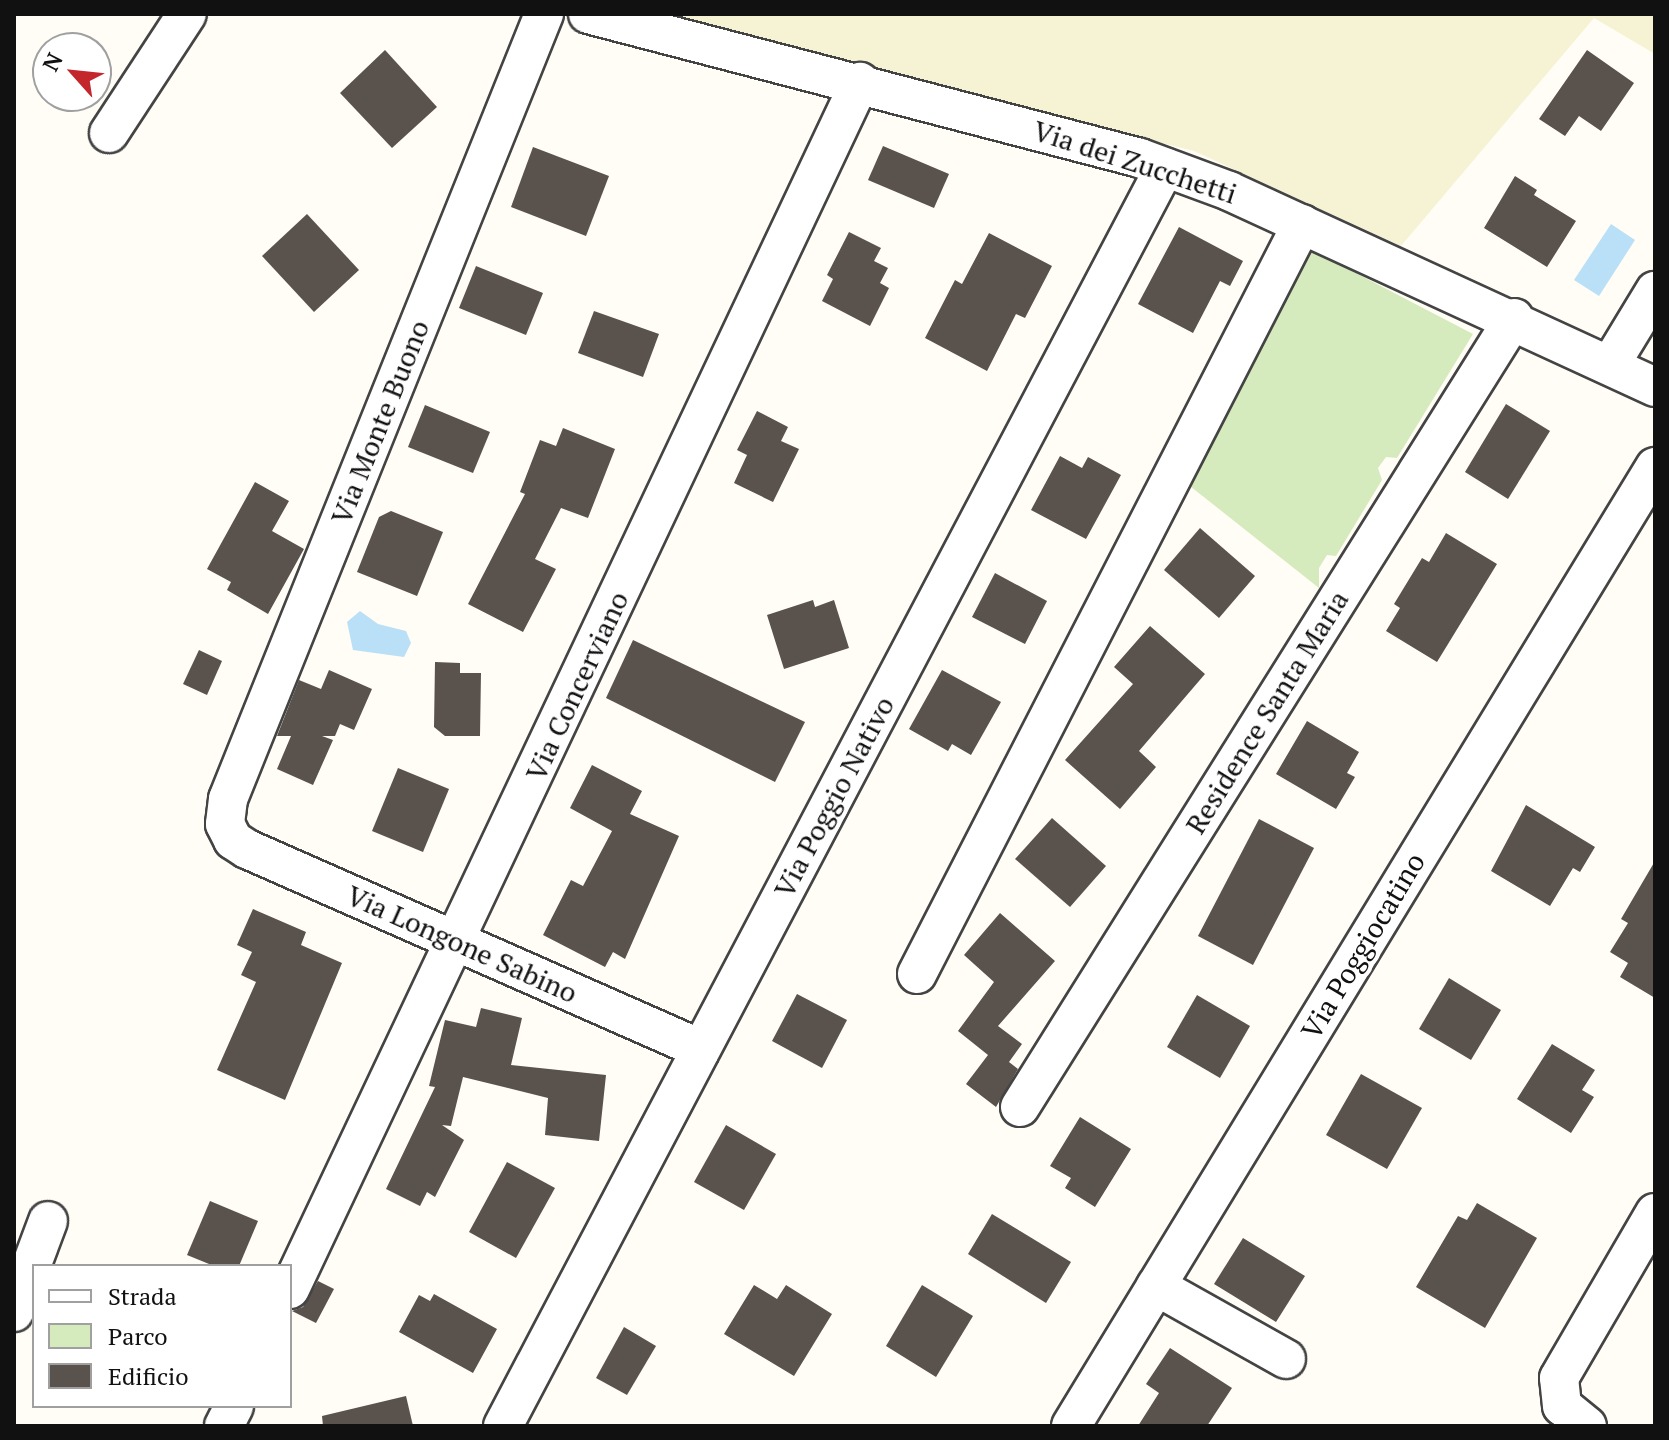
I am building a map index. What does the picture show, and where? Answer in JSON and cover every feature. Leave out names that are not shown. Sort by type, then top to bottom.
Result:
[{"type":"street","points":[[109,133],[187,14]]},
{"type":"street","name":"Via Monte Buono","points":[[227,832],[228,799],[544,14]]},
{"type":"street","name":"Via dei Zucchetti","points":[[588,14],[860,82],[1165,167],[1514,318],[1655,387]]},
{"type":"street","name":"Via Concerviano","points":[[292,1285],[860,82]]},
{"type":"street","name":"Via Poggio Nativo","points":[[503,1426],[1165,167]]},
{"type":"street","points":[[917,974],[1302,224]]},
{"type":"street","points":[[1610,365],[1655,291]]},
{"type":"street","name":"Residence Santa Maria","points":[[1020,1107],[1514,318]]},
{"type":"street","name":"Via Poggiocatino","points":[[1071,1426],[1655,467]]},
{"type":"street","name":"Via Longone Sabino","points":[[227,832],[247,849],[701,1049]]},
{"type":"street","points":[[1587,1426],[1569,1414],[1558,1397],[1567,1359],[1655,1213]]},
{"type":"street","points":[[14,1312],[48,1221]]},
{"type":"street","points":[[1156,1286],[1286,1359]]},
{"type":"street","points":[[224,1426],[233,1408]]},
{"type":"shaded area","points":[[638,14],[1655,14],[1655,54],[1594,18],[1401,246],[1194,151]]},
{"type":"green space","points":[[1302,245],[1473,334],[1397,458],[1386,457],[1378,468],[1382,480],[1336,556],[1327,555],[1319,568],[1319,588],[1181,479]]},
{"type":"water","points":[[1611,224],[1635,240],[1599,296],[1574,280]]},
{"type":"water","points":[[360,611],[378,624],[406,631],[411,643],[404,657],[353,650],[347,622]]},
{"type":"building","points":[[385,50],[437,107],[392,148],[340,93]]},
{"type":"building","points":[[1587,50],[1634,83],[1601,131],[1579,116],[1565,136],[1539,119]]},
{"type":"building","points":[[883,146],[949,174],[934,208],[868,180]]},
{"type":"building","points":[[533,147],[609,176],[586,236],[511,207]]},
{"type":"building","points":[[1515,176],[1537,190],[1534,195],[1576,221],[1547,267],[1484,228]]},
{"type":"building","points":[[307,214],[359,270],[314,312],[262,256]]},
{"type":"building","points":[[1179,227],[1243,261],[1230,286],[1220,281],[1193,333],[1138,304]]},
{"type":"building","points":[[849,232],[881,248],[874,261],[888,268],[880,283],[889,288],[870,326],[822,301],[833,279],[827,275]]},
{"type":"building","points":[[989,233],[1052,266],[1025,318],[1016,314],[987,371],[925,338],[955,280],[962,284]]},
{"type":"building","points":[[476,266],[543,293],[526,335],[459,308]]},
{"type":"building","points":[[594,311],[659,334],[643,377],[578,353]]},
{"type":"building","points":[[1506,404],[1550,431],[1508,499],[1465,472]]},
{"type":"building","points":[[425,405],[490,432],[473,473],[408,447]]},
{"type":"building","points":[[757,411],[788,427],[781,441],[799,449],[773,502],[734,483],[747,455],[737,450]]},
{"type":"building","points":[[563,428],[615,449],[588,518],[561,508],[535,559],[556,569],[523,632],[468,604],[525,494],[520,492],[540,440],[556,446]]},
{"type":"building","points":[[1060,456],[1082,468],[1088,457],[1121,475],[1086,539],[1031,510]]},
{"type":"building","points":[[255,482],[289,501],[272,531],[304,549],[268,614],[227,590],[231,582],[207,569]]},
{"type":"building","points":[[391,511],[443,532],[417,596],[357,572],[379,517]]},
{"type":"building","points":[[1200,528],[1255,576],[1219,618],[1164,570]]},
{"type":"building","points":[[1446,533],[1497,564],[1437,662],[1386,631],[1400,608],[1394,604],[1422,558],[1429,562]]},
{"type":"building","points":[[995,573],[1047,601],[1025,644],[972,617]]},
{"type":"building","points":[[813,600],[815,607],[834,600],[849,648],[784,669],[767,615]]},
{"type":"building","points":[[1150,626],[1205,674],[1139,751],[1156,767],[1120,809],[1065,760],[1133,684],[1114,667]]},
{"type":"building","points":[[633,640],[805,722],[775,782],[606,698]]},
{"type":"building","points":[[199,650],[222,661],[207,695],[183,684]]},
{"type":"building","points":[[435,662],[460,663],[460,673],[481,673],[480,736],[445,736],[434,727]]},
{"type":"building","points":[[329,670],[372,689],[354,730],[340,724],[335,736],[322,736],[333,740],[313,785],[277,769],[291,736],[277,736],[299,680],[321,689]]},
{"type":"building","points":[[942,670],[1001,702],[971,755],[952,744],[948,751],[909,729]]},
{"type":"building","points":[[1307,721],[1359,752],[1347,773],[1355,777],[1336,809],[1276,774]]},
{"type":"building","points":[[592,765],[642,791],[630,814],[679,836],[625,959],[613,952],[605,967],[543,935],[571,880],[583,886],[612,831],[570,808]]},
{"type":"building","points":[[398,768],[449,789],[423,852],[372,831]]},
{"type":"building","points":[[1526,805],[1595,847],[1580,872],[1573,868],[1550,906],[1491,871]]},
{"type":"building","points":[[1052,818],[1106,866],[1070,907],[1015,859]]},
{"type":"building","points":[[1259,819],[1314,848],[1253,965],[1198,936]]},
{"type":"building","points":[[1655,861],[1655,998],[1620,977],[1628,963],[1610,952],[1628,923],[1621,919]]},
{"type":"building","points":[[253,909],[306,932],[301,945],[342,963],[285,1100],[217,1070],[256,982],[241,975],[252,952],[237,945]]},
{"type":"building","points":[[1000,913],[1055,961],[998,1026],[1022,1044],[1009,1062],[1018,1069],[996,1107],[966,1084],[988,1055],[958,1031],[994,982],[964,955]]},
{"type":"building","points":[[1449,978],[1501,1010],[1471,1060],[1419,1029]]},
{"type":"building","points":[[797,994],[847,1020],[822,1068],[772,1041]]},
{"type":"building","points":[[1197,995],[1250,1026],[1220,1078],[1167,1047]]},
{"type":"building","points":[[481,1008],[522,1018],[511,1065],[606,1075],[599,1141],[545,1135],[548,1098],[463,1077],[451,1126],[442,1125],[464,1140],[435,1197],[427,1192],[420,1206],[386,1189],[435,1087],[429,1086],[445,1020],[476,1027]]},
{"type":"building","points":[[1552,1044],[1595,1070],[1582,1090],[1594,1097],[1571,1133],[1517,1099]]},
{"type":"building","points":[[1361,1074],[1422,1108],[1387,1169],[1326,1135]]},
{"type":"building","points":[[1080,1117],[1131,1149],[1095,1207],[1065,1188],[1071,1178],[1050,1166]]},
{"type":"building","points":[[726,1125],[776,1154],[744,1210],[694,1182]]},
{"type":"building","points":[[507,1162],[555,1188],[516,1258],[469,1232]]},
{"type":"building","points":[[210,1201],[258,1221],[240,1264],[209,1264],[187,1255]]},
{"type":"building","points":[[1477,1203],[1537,1238],[1485,1328],[1416,1287],[1458,1216],[1467,1220]]},
{"type":"building","points":[[992,1214],[1071,1262],[1046,1303],[968,1254]]},
{"type":"building","points":[[1243,1238],[1305,1276],[1276,1322],[1214,1284]]},
{"type":"building","points":[[318,1281],[334,1289],[316,1323],[292,1311],[303,1307]]},
{"type":"building","points":[[754,1285],[777,1299],[786,1285],[832,1314],[794,1376],[724,1334]]},
{"type":"building","points":[[922,1285],[973,1316],[936,1377],[886,1346]]},
{"type":"building","points":[[434,1294],[497,1329],[473,1373],[399,1332],[419,1295],[430,1301]]},
{"type":"building","points":[[624,1327],[656,1346],[627,1395],[596,1378]]},
{"type":"building","points":[[1170,1348],[1232,1388],[1207,1426],[1138,1426],[1159,1393],[1146,1384]]},
{"type":"building","points":[[406,1396],[413,1426],[323,1426],[322,1416]]}]
